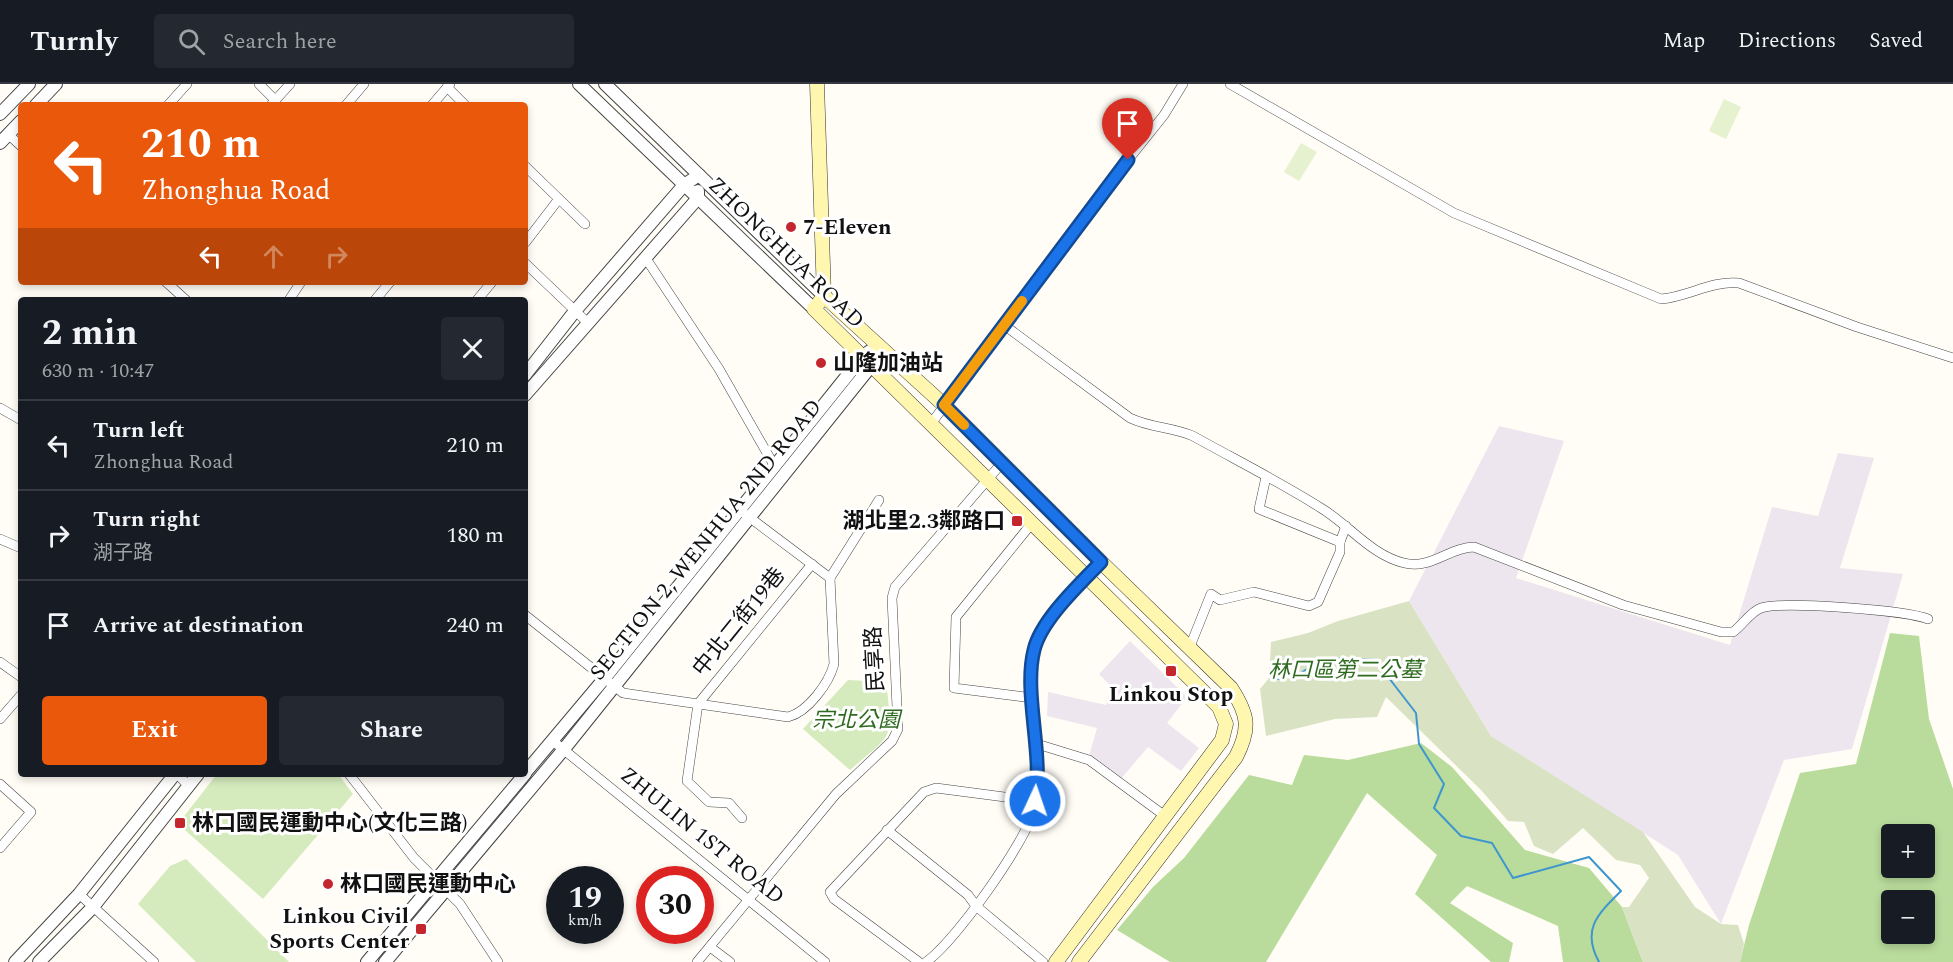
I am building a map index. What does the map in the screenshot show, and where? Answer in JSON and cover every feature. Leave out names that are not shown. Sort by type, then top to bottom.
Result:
[{"type":"main road","points":[[814,309],[824,296],[817,84]]},
{"type":"main road","name":"ZHONGHUA ROAD","points":[[824,296],[944,405],[1001,464],[1231,688],[1240,702],[1246,720],[1245,740],[1236,757],[1079,962]]},
{"type":"main road","name":"ZHONGHUA ROAD","points":[[814,309],[1219,706],[1226,724],[1222,741],[1165,816]]},
{"type":"main road","points":[[1056,962],[1165,816]]},
{"type":"street","points":[[0,114],[29,84]]},
{"type":"street","points":[[39,102],[56,84]]},
{"type":"street","points":[[171,102],[187,84]]},
{"type":"street","points":[[259,84],[272,102]]},
{"type":"street","points":[[274,102],[290,84]]},
{"type":"street","points":[[349,102],[364,84]]},
{"type":"street","name":"ZHONGHUA ROAD","points":[[579,84],[814,309]]},
{"type":"street","name":"ZHONGHUA ROAD","points":[[605,84],[824,296]]},
{"type":"street","points":[[930,424],[1164,115],[1183,84]]},
{"type":"street","points":[[1230,84],[1454,213],[1661,299],[1675,298],[1728,282],[1739,283],[1857,327],[1953,358]]},
{"type":"street","points":[[435,102],[449,86],[462,102]]},
{"type":"street","points":[[18,124],[4,139],[18,145]]},
{"type":"street","points":[[528,169],[585,224]]},
{"type":"street","points":[[528,371],[575,311],[684,185],[699,175]]},
{"type":"street","points":[[528,392],[698,198],[699,175]]},
{"type":"street","points":[[528,239],[558,200]]},
{"type":"street","points":[[645,257],[719,369],[775,467]]},
{"type":"street","points":[[528,266],[588,323]]},
{"type":"street","points":[[169,285],[183,297]]},
{"type":"street","points":[[378,297],[388,285]]},
{"type":"street","points":[[480,297],[490,285]]},
{"type":"street","points":[[1004,325],[1130,418],[1153,428],[1181,431],[1322,508],[1357,537],[1406,564],[1424,564],[1461,547],[1474,547],[1623,604],[1721,632],[1733,632],[1754,611],[1775,605],[1801,605],[1928,619]]},
{"type":"street","name":"SECTION 2, WENHUA 2ND ROAD","points":[[385,962],[615,688],[751,519],[878,345]]},
{"type":"street","name":"SECTION 2, WENHUA 2ND ROAD","points":[[528,770],[775,467],[867,361]]},
{"type":"street","points":[[0,408],[18,418]]},
{"type":"street","name":"民享路","points":[[697,962],[836,794],[892,741],[898,729],[892,598],[895,587],[1001,464]]},
{"type":"street","points":[[1266,477],[1259,509],[1340,542]]},
{"type":"street","points":[[528,617],[623,693],[788,717],[798,714],[828,680],[834,664],[830,578],[879,500]]},
{"type":"street","points":[[740,511],[830,578]]},
{"type":"street","points":[[1032,523],[956,616],[954,688],[1033,698]]},
{"type":"street","points":[[1189,649],[1210,594],[1220,600],[1254,592],[1309,606],[1318,603],[1340,552],[1340,542],[1346,526]]},
{"type":"street","points":[[0,539],[18,547]]},
{"type":"street","points":[[926,962],[976,906],[1025,833],[1035,801],[1037,744],[1033,698],[1034,649],[1061,606],[1101,562]]},
{"type":"street","name":"中北二街19巷","points":[[698,704],[812,564]]},
{"type":"street","points":[[0,662],[18,675]]},
{"type":"street","points":[[0,719],[18,698]]},
{"type":"street","points":[[698,704],[687,781],[709,802],[729,803],[742,818]]},
{"type":"street","name":"ZHULIN 1ST ROAD","points":[[553,741],[825,962]]},
{"type":"street","points":[[1037,744],[1089,760],[1165,816]]},
{"type":"street","points":[[15,962],[79,894],[174,777]]},
{"type":"street","points":[[179,777],[189,786]]},
{"type":"street","points":[[39,962],[93,907],[196,777]]},
{"type":"street","points":[[351,777],[434,880],[460,904],[498,962]]},
{"type":"street","name":"SECTION 2, WENHUA 2ND ROAD","points":[[367,962],[522,777]]},
{"type":"street","points":[[0,784],[31,812],[0,848]]},
{"type":"street","points":[[919,962],[834,899],[830,892],[924,792],[936,788],[1035,801]]},
{"type":"street","points":[[887,830],[968,895],[976,906],[1043,962]]},
{"type":"street","points":[[79,894],[154,962]]},
{"type":"street","points":[[710,947],[730,962]]},
{"type":"shaded area","points":[[1499,426],[1564,441],[1516,578],[1730,645],[1772,507],[1818,516],[1838,453],[1874,458],[1840,568],[1903,574],[1852,749],[1784,760],[1721,924],[1678,855],[1491,736],[1409,601]]},
{"type":"shaded area","points":[[1130,641],[1187,697],[1167,723],[1199,748],[1181,771],[1148,747],[1120,780],[1089,756],[1097,728],[1047,716],[1048,692],[1106,705],[1111,686],[1099,674]]},
{"type":"green space","points":[[1724,99],[1741,107],[1726,139],[1709,131]]},
{"type":"green space","points":[[1301,143],[1317,152],[1299,181],[1284,172]]},
{"type":"green space","name":"林口區第二公墓","points":[[1409,601],[1491,736],[1643,832],[1695,907],[1721,924],[1738,925],[1744,944],[1740,962],[1643,962],[1622,907],[1629,907],[1649,878],[1640,865],[1616,860],[1583,828],[1553,854],[1534,846],[1524,822],[1508,821],[1481,790],[1386,697],[1377,717],[1335,719],[1266,736],[1260,689],[1269,678],[1271,642],[1308,633],[1338,621]]},
{"type":"green space","points":[[1890,633],[1919,636],[1929,719],[1953,789],[1953,962],[1740,962],[1749,925],[1800,773],[1856,764]]},
{"type":"green space","name":"宗北公園","points":[[848,680],[886,682],[890,715],[887,734],[883,741],[850,770],[803,729]]},
{"type":"green space","points":[[1421,743],[1452,767],[1525,850],[1589,868],[1622,907],[1643,962],[1563,962],[1558,926],[1467,886],[1450,903],[1513,943],[1509,962],[1491,962],[1415,894],[1437,855],[1367,793],[1266,962],[1170,962],[1117,930],[1153,887],[1184,858],[1249,775],[1292,785],[1304,755],[1348,760]]},
{"type":"green space","points":[[215,777],[340,777],[353,794],[263,899],[178,824]]},
{"type":"green space","points":[[186,859],[289,962],[196,962],[138,904],[170,866]]},
{"type":"waterway","points":[[1277,679],[1299,674],[1325,658],[1375,660],[1416,713],[1419,744],[1444,784],[1434,808],[1461,836],[1492,843],[1513,878],[1589,857],[1621,891],[1599,915],[1592,931],[1594,950],[1599,962]]},
{"type":"slow traffic","points":[[964,425],[944,405],[1022,301]]},
{"type":"place","name":"7-Eleven","points":[[791,227]]},
{"type":"place","name":"山隆加油站","points":[[821,363]]},
{"type":"place","name":"湖北里2.3鄰路口","points":[[1017,521]]},
{"type":"place","name":"Linkou Stop","points":[[1171,671]]},
{"type":"place","name":"林口國民運動中心(文化三路)","points":[[180,823]]},
{"type":"place","name":"林口國民運動中心","points":[[328,884]]},
{"type":"place","name":"Linkou Civil Sports Center","points":[[421,929]]},
{"type":"route","points":[[1035,801],[1037,744],[1032,682],[1034,649],[1042,633],[1066,600],[1101,562],[944,405],[1128,160]]}]
